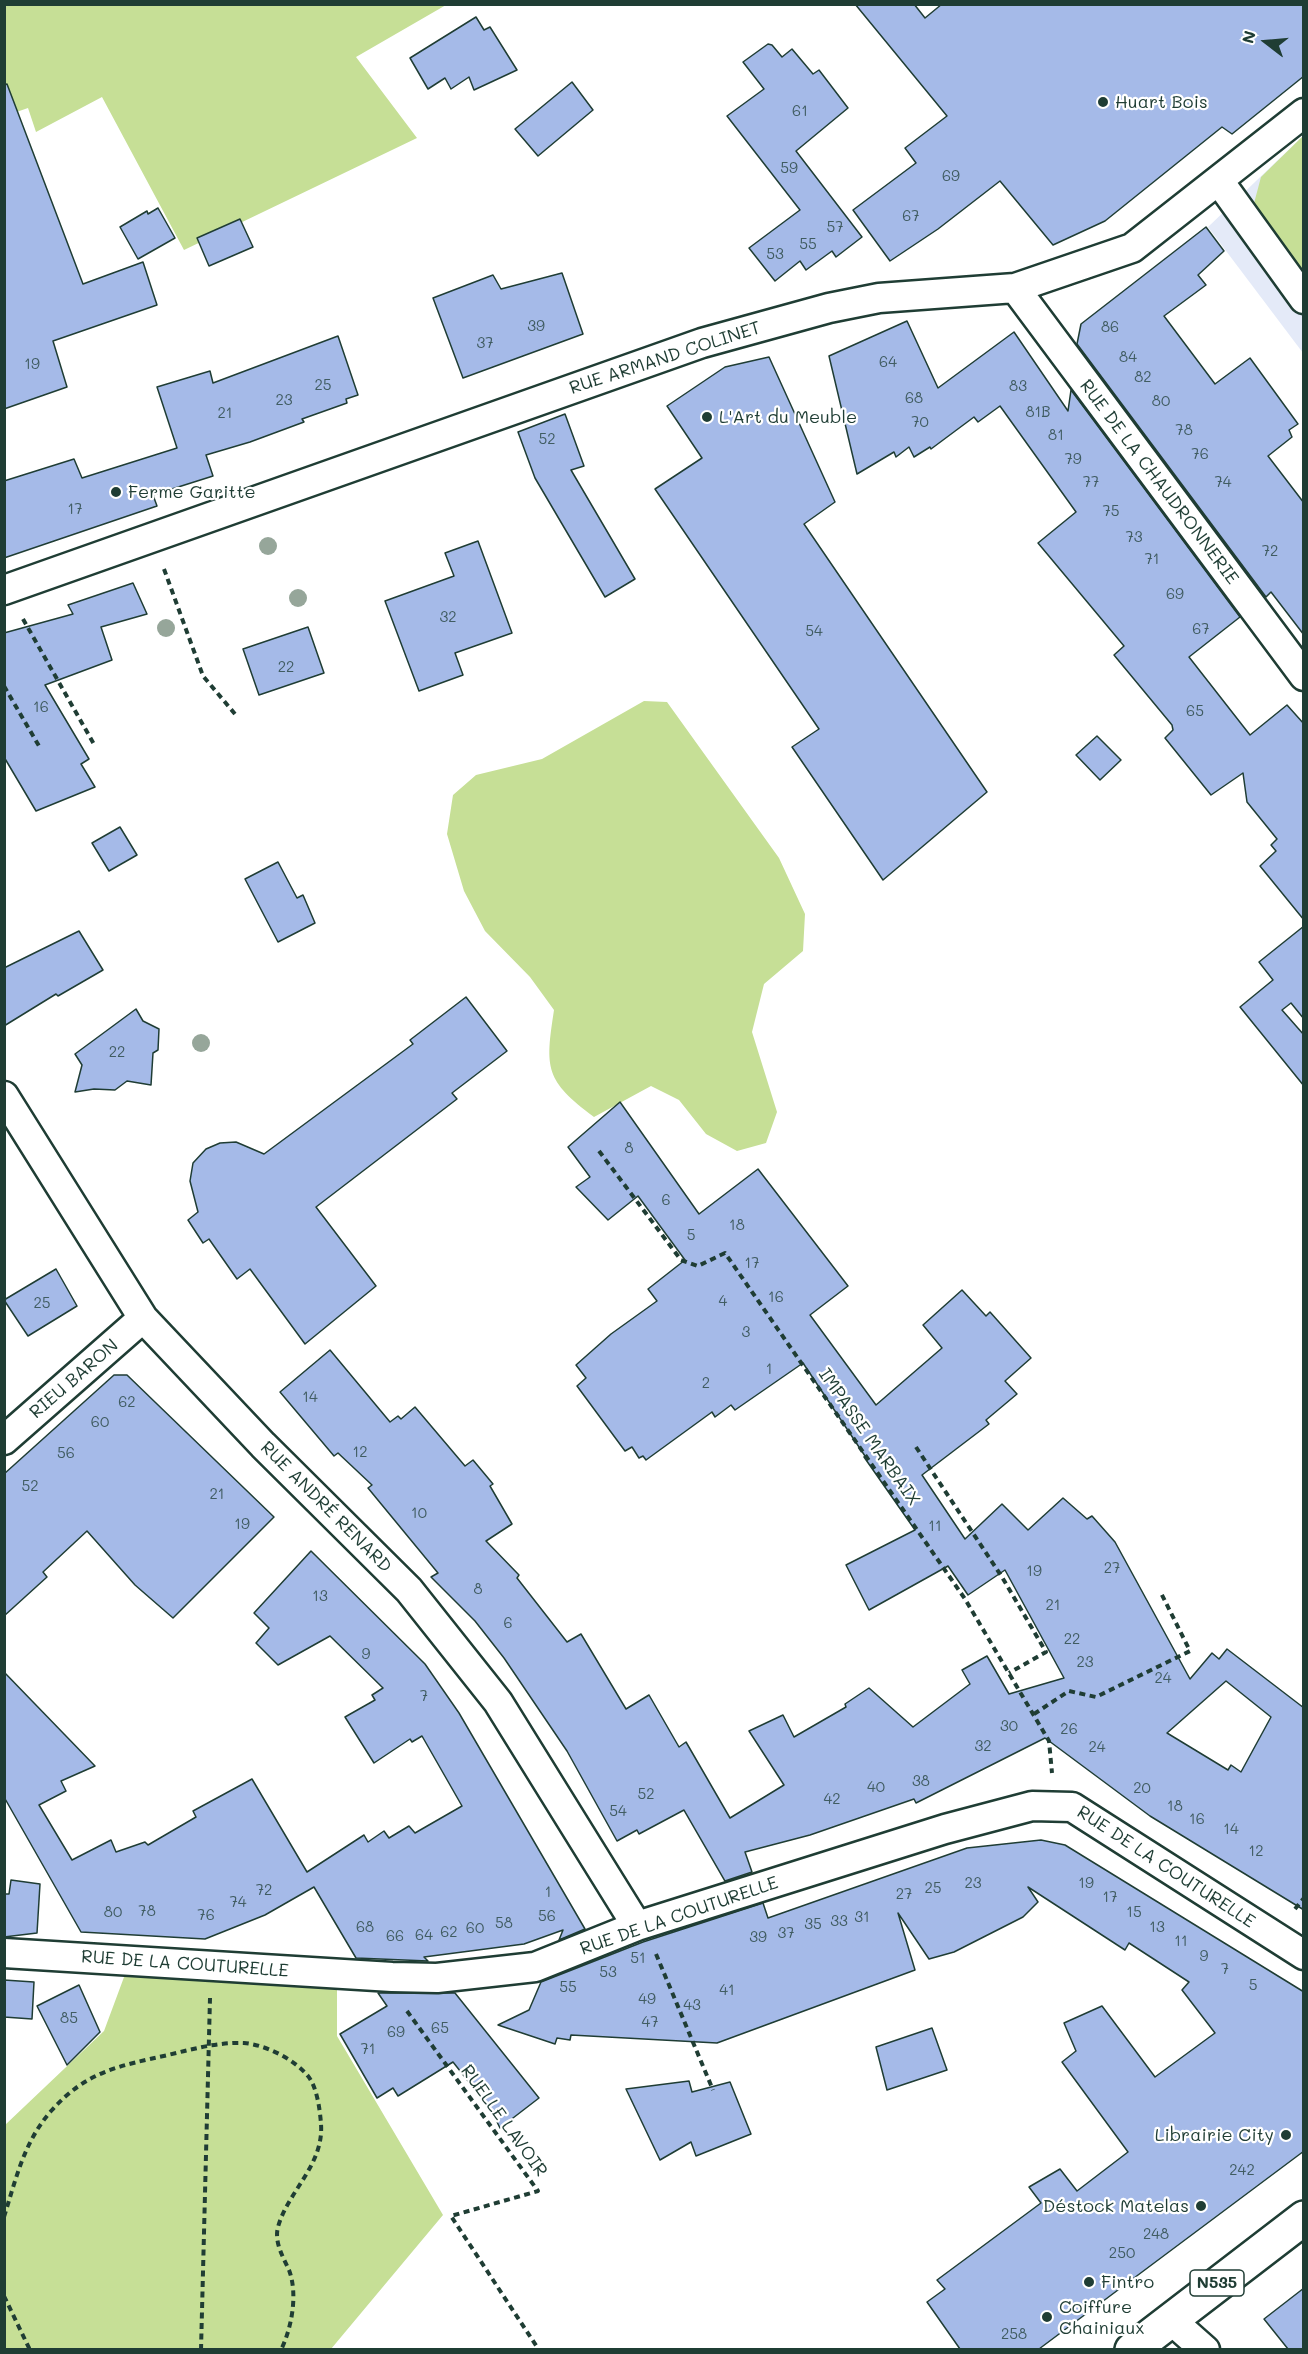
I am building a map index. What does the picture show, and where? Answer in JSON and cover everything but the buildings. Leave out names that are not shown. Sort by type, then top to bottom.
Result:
[{"type":"main road","name":"N535","points":[[1132,2349],[1304,2218]]},
{"type":"street","name":"RUE ARMAND COLINET","points":[[5,590],[702,343],[829,308],[879,298],[1015,288],[1132,248],[1304,113]]},
{"type":"street","points":[[1219,181],[1304,299]]},
{"type":"street","name":"RUE DE LA CHAUDRONNERIE","points":[[1015,288],[1304,676]]},
{"type":"street","name":"RUE ANDRÉ RENARD","points":[[4,1096],[143,1318],[263,1445],[409,1590],[498,1702],[638,1926]]},
{"type":"street","name":"RIEU BARON","points":[[4,1440],[143,1318]]},
{"type":"street","name":"RUE DE LA COUTURELLE","points":[[4,1953],[392,1977],[437,1978],[536,1967],[638,1926],[945,1829],[1032,1806],[1072,1806],[1304,1955]]},
{"type":"street","points":[[1170,2319],[1205,2349]]},
{"type":"path","points":[[152,536],[203,676],[235,714]]},
{"type":"path","points":[[5,590],[95,746]]},
{"type":"path","points":[[4,686],[39,746]]},
{"type":"path","name":"IMPASSE MARBAIX","points":[[599,1151],[681,1260],[698,1266],[725,1253],[965,1599],[1034,1714],[1049,1741],[1055,1806]]},
{"type":"path","points":[[916,1447],[1002,1577],[1046,1652],[1009,1673]]},
{"type":"path","points":[[1034,1714],[1070,1691],[1096,1697],[1190,1651],[1160,1592]]},
{"type":"path","points":[[655,1951],[713,2090]]},
{"type":"path","points":[[201,2349],[212,1967]]},
{"type":"path","name":"RUELLE LAVOIR","points":[[392,1977],[400,2003],[538,2191],[451,2216],[539,2349]]},
{"type":"path","points":[[4,2217],[19,2164],[32,2137],[52,2110],[74,2090],[106,2070],[209,2045],[245,2043],[270,2050],[309,2077],[317,2097],[321,2126],[318,2150],[277,2229],[279,2250],[290,2273],[294,2304],[281,2349]]},
{"type":"path","points":[[4,2296],[30,2349]]},
{"type":"shaded area","points":[[1303,136],[1303,353],[1208,227]]},
{"type":"green space","points":[[5,5],[446,5],[356,57],[417,138],[184,250],[102,97],[36,132],[28,108],[5,116]]},
{"type":"green space","points":[[1303,136],[1303,285],[1253,207],[1261,177]]},
{"type":"green space","points":[[644,701],[667,702],[779,858],[805,914],[803,951],[764,984],[752,1032],[777,1112],[766,1143],[737,1151],[706,1134],[679,1100],[651,1086],[594,1117],[566,1093],[552,1072],[550,1060],[554,1010],[530,977],[485,931],[464,891],[447,834],[453,795],[476,775],[542,759]]},
{"type":"green space","points":[[130,1961],[337,1974],[337,2036],[443,2215],[331,2349],[5,2350],[5,2125],[104,2031]]},
{"type":"place","name":"Huart Bois","points":[[1103,102]]},
{"type":"place","name":"L'Art du Meuble","points":[[707,417]]},
{"type":"place","name":"Ferme Garitte","points":[[116,492]]},
{"type":"place","name":"Librairie City","points":[[1286,2135]]},
{"type":"place","name":"Déstock Matelas","points":[[1201,2206]]},
{"type":"place","name":"Fintro","points":[[1089,2282]]},
{"type":"place","name":"Coiffure Chainiaux","points":[[1047,2317]]}]
